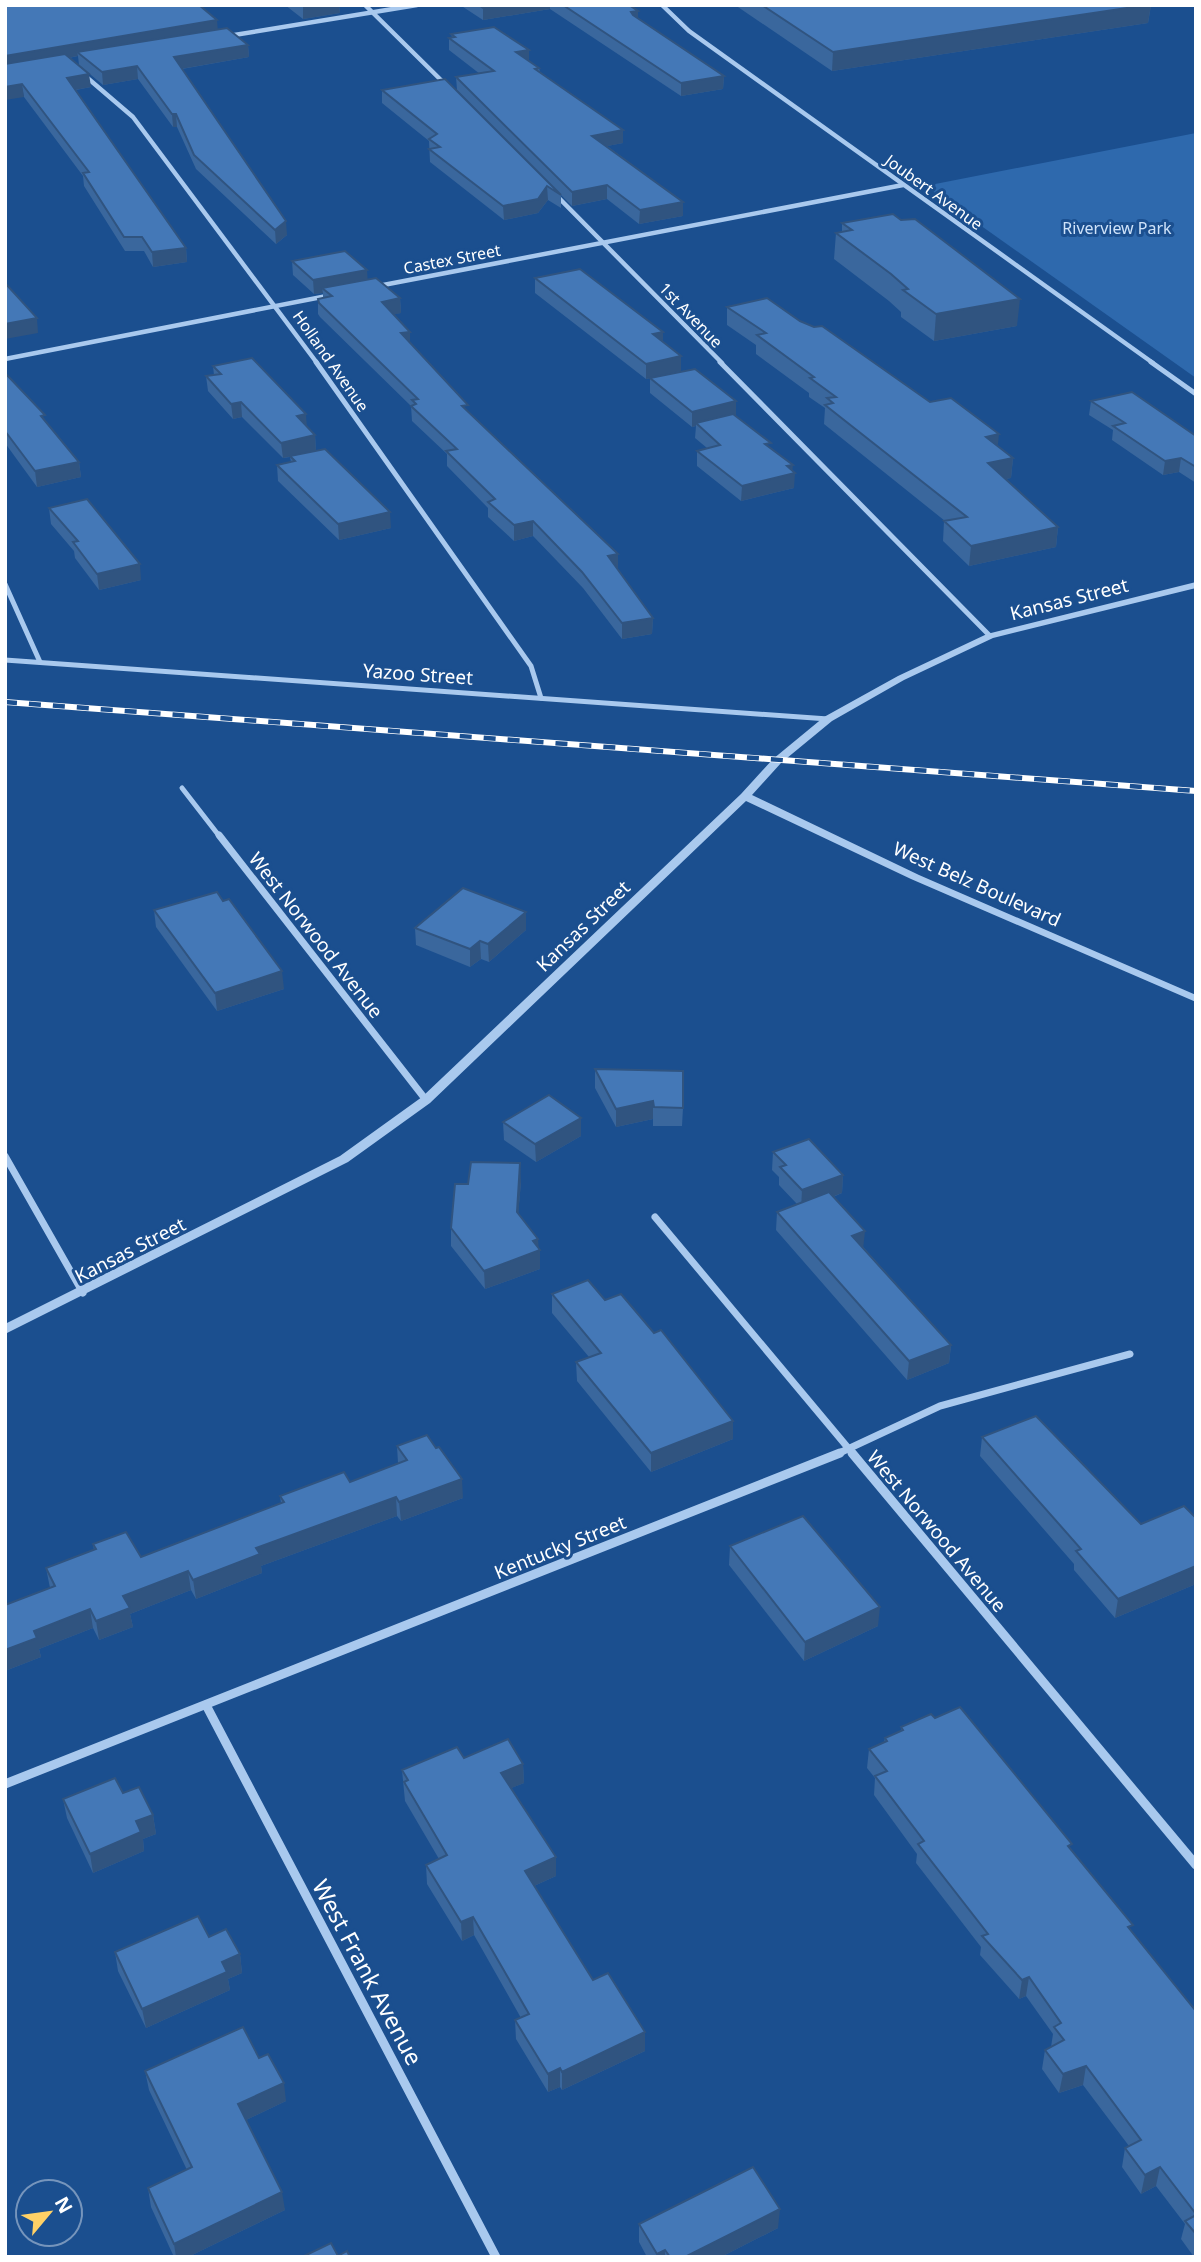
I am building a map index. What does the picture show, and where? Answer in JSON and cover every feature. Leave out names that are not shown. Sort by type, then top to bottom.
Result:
[{"type":"street","points":[[365,5],[450,89]]},
{"type":"street","points":[[227,36],[417,5]]},
{"type":"street","name":"Joubert Avenue","points":[[662,5],[689,31],[1196,394]]},
{"type":"street","name":"Holland Avenue","points":[[77,70],[133,117],[277,306],[531,666],[541,698]]},
{"type":"street","name":"1st Avenue","points":[[546,185],[990,636]]},
{"type":"street","name":"Castex Street","points":[[372,287],[903,185]]},
{"type":"street","points":[[5,359],[345,293]]},
{"type":"street","points":[[5,584],[40,662]]},
{"type":"street","name":"Kansas Street","points":[[5,1330],[84,1293],[344,1159],[426,1100],[746,796],[777,761],[828,719],[901,678],[990,636],[1196,585]]},
{"type":"street","name":"Yazoo Street","points":[[5,660],[828,719]]},
{"type":"street","name":"West Norwood Avenue","points":[[182,789],[426,1100]]},
{"type":"street","name":"West Belz Boulevard","points":[[746,796],[915,877],[1196,999]]},
{"type":"street","points":[[5,1156],[84,1293]]},
{"type":"street","name":"West Norwood Avenue","points":[[655,1217],[1196,1865]]},
{"type":"street","name":"Kentucky Street","points":[[5,1784],[848,1450],[940,1406],[1130,1354]]},
{"type":"street","name":"West Frank Avenue","points":[[206,1705],[496,2257]]},
{"type":"green space","name":"Riverview Park","points":[[1196,133],[1196,378],[925,186]]},
{"type":"building","points":[[5,5],[199,5],[217,20],[5,56]]},
{"type":"building","points":[[563,5],[629,5],[638,11],[631,12],[633,15],[724,76],[681,83]]},
{"type":"building","points":[[762,5],[1147,5],[833,52]]},
{"type":"building","points":[[494,27],[529,50],[516,52],[539,68],[535,69],[623,130],[592,136],[683,202],[640,210],[607,185],[572,192],[456,77],[494,71],[449,38],[455,37],[451,34]]},
{"type":"building","points":[[227,28],[248,45],[174,57],[286,221],[275,230],[194,155],[176,114],[172,114],[137,66],[102,72],[77,52]]},
{"type":"building","points":[[65,54],[89,74],[67,78],[186,248],[152,252],[142,237],[124,237],[83,173],[89,172],[22,84],[5,87],[5,64]]},
{"type":"building","points":[[445,79],[561,195],[547,186],[538,199],[503,206],[429,149],[440,147],[429,139],[437,134],[382,90]]},
{"type":"building","points":[[893,214],[901,220],[915,219],[1020,299],[936,314],[903,290],[908,289],[891,274],[836,233],[852,230],[842,223]]},
{"type":"building","points":[[345,251],[367,270],[313,280],[292,261]]},
{"type":"building","points":[[580,269],[663,332],[653,334],[681,356],[646,364],[535,278]]},
{"type":"building","points":[[376,278],[400,298],[382,302],[410,332],[401,333],[468,405],[462,406],[618,554],[608,556],[653,618],[622,623],[582,572],[533,521],[514,525],[488,502],[495,499],[446,451],[457,449],[411,406],[416,404],[412,400],[418,399],[319,303],[318,299],[332,296],[322,288]]},
{"type":"building","points":[[5,283],[37,318],[5,324]]},
{"type":"building","points":[[767,298],[800,321],[814,327],[822,326],[930,402],[951,398],[999,434],[986,437],[1013,458],[988,463],[1058,527],[971,546],[944,521],[967,517],[825,405],[833,403],[827,398],[836,397],[810,378],[814,377],[757,335],[766,333],[727,307]]},
{"type":"building","points":[[252,358],[306,414],[297,416],[315,435],[281,443],[241,402],[231,404],[206,376],[221,374],[213,366]]},
{"type":"building","points":[[695,369],[736,401],[692,412],[650,378]]},
{"type":"building","points":[[5,373],[45,415],[41,416],[79,462],[35,471],[5,431]]},
{"type":"building","points":[[1132,392],[1196,436],[1196,467],[1181,458],[1165,461],[1113,426],[1125,423],[1091,401]]},
{"type":"building","points":[[733,414],[771,443],[765,444],[793,465],[787,466],[795,473],[742,486],[697,451],[720,445],[696,423]]},
{"type":"building","points":[[325,449],[390,512],[338,524],[277,465],[295,461],[290,456]]},
{"type":"building","points":[[87,499],[140,564],[97,574],[73,542],[78,541],[49,508]]},
{"type":"building","points":[[463,888],[526,912],[488,944],[480,941],[470,949],[415,928]]},
{"type":"building","points":[[217,892],[223,901],[229,899],[282,971],[215,993],[154,910]]},
{"type":"building","points":[[595,1069],[683,1071],[683,1108],[654,1107],[653,1101],[616,1109]]},
{"type":"building","points":[[549,1095],[581,1118],[535,1144],[503,1122]]},
{"type":"building","points":[[809,1139],[843,1175],[802,1190],[780,1167],[786,1165],[773,1152]]},
{"type":"building","points":[[471,1162],[520,1163],[517,1212],[538,1239],[533,1241],[540,1250],[484,1271],[451,1228],[455,1184],[468,1184]]},
{"type":"building","points":[[829,1192],[865,1231],[852,1236],[951,1345],[909,1361],[777,1212]]},
{"type":"building","points":[[588,1280],[605,1300],[621,1294],[654,1333],[661,1330],[733,1421],[651,1453],[576,1362],[601,1353],[552,1294]]},
{"type":"building","points":[[1036,1416],[1141,1524],[1184,1506],[1196,1518],[1196,1566],[1118,1599],[1076,1551],[1081,1549],[982,1437]]},
{"type":"building","points":[[427,1435],[462,1479],[399,1502],[396,1497],[256,1548],[260,1554],[193,1580],[188,1571],[123,1596],[130,1608],[96,1621],[90,1609],[34,1631],[37,1638],[5,1650],[5,1605],[55,1586],[46,1568],[96,1549],[93,1544],[126,1532],[141,1557],[284,1502],[280,1496],[344,1472],[350,1482],[407,1460],[397,1446]]},
{"type":"building","points":[[803,1516],[880,1607],[805,1642],[730,1546]]},
{"type":"building","points":[[960,1707],[1072,1844],[1068,1846],[1133,1925],[1128,1927],[1196,2011],[1196,2214],[1160,2167],[1145,2175],[1125,2148],[1141,2140],[1086,2066],[1063,2074],[1045,2050],[1064,2040],[1054,2027],[1061,2023],[1029,1977],[1022,1980],[982,1936],[988,1934],[918,1844],[924,1841],[875,1776],[887,1771],[869,1749],[903,1730],[901,1727],[931,1714],[935,1718]]},
{"type":"building","points":[[508,1739],[523,1764],[501,1773],[556,1857],[525,1871],[593,1980],[608,1973],[645,2032],[562,2072],[560,2068],[548,2074],[515,2020],[529,2014],[473,1917],[461,1922],[426,1865],[447,1855],[404,1782],[408,1780],[402,1770],[457,1747],[464,1758]]},
{"type":"building","points":[[115,1778],[123,1793],[139,1787],[153,1815],[136,1821],[141,1832],[90,1854],[63,1799]]},
{"type":"building","points":[[198,1916],[209,1937],[226,1929],[240,1954],[222,1962],[227,1972],[142,2009],[115,1952]]},
{"type":"building","points":[[243,2027],[259,2058],[268,2054],[284,2083],[238,2104],[282,2192],[174,2244],[148,2188],[192,2167],[145,2071]]},
{"type":"building","points":[[753,2167],[780,2209],[685,2257],[670,2257],[665,2250],[657,2254],[639,2224]]},
{"type":"building","points":[[1196,2215],[1196,2234],[1185,2221]]},
{"type":"building","points":[[331,2243],[338,2256],[347,2251],[350,2257],[302,2257]]},
{"type":"railway","points":[[5,702],[1196,791]]}]
